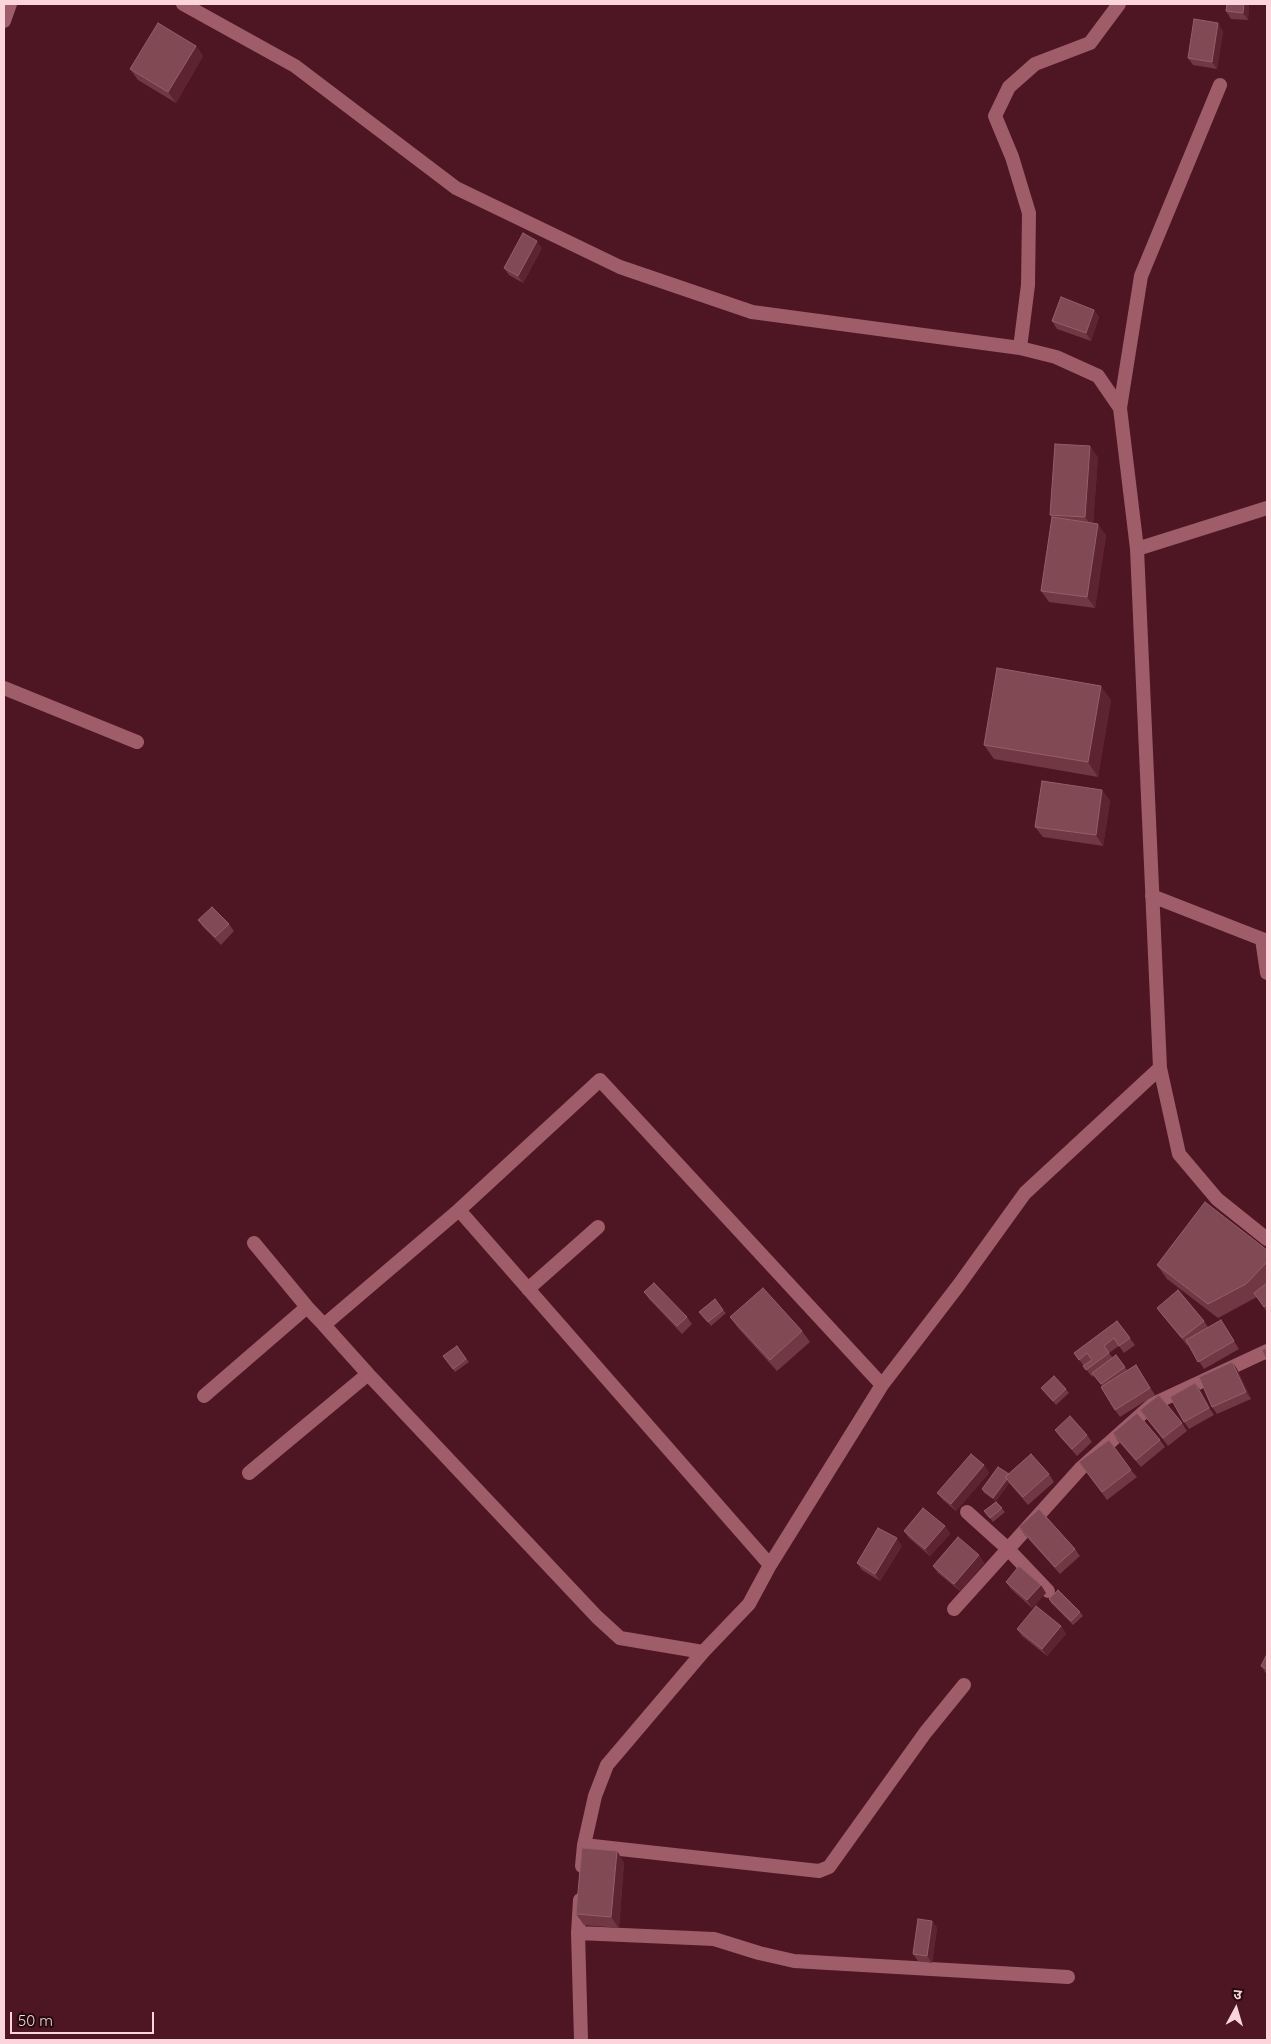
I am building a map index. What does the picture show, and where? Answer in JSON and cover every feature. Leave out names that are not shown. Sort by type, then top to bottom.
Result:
[{"type":"street","points":[[4,21],[10,4]]},
{"type":"street","points":[[183,4],[295,66],[456,188],[620,267],[752,312],[1020,348],[1056,357],[1098,376],[1120,408]]},
{"type":"street","points":[[1020,348],[1028,285],[1029,213],[1012,157],[994,116],[1009,87],[1035,64],[1090,43],[1119,4]]},
{"type":"street","points":[[1220,85],[1141,276],[1120,408],[1137,549],[1160,1068],[1178,1154],[1217,1199],[1267,1239]]},
{"type":"street","points":[[1137,549],[1267,508]]},
{"type":"street","points":[[4,688],[137,742]]},
{"type":"street","points":[[1152,896],[1264,940],[1267,973]]},
{"type":"street","points":[[581,2040],[578,1934],[584,1845],[595,1796],[607,1765],[703,1652],[749,1604],[770,1565],[882,1384],[958,1286],[1025,1193],[1160,1068]]},
{"type":"street","points":[[324,1325],[459,1210],[600,1080],[882,1384]]},
{"type":"street","points":[[459,1210],[770,1565]]},
{"type":"street","points":[[528,1289],[598,1227]]},
{"type":"street","points":[[254,1243],[307,1307],[368,1374],[597,1617],[620,1638],[703,1652]]},
{"type":"street","points":[[204,1396],[307,1307]]},
{"type":"street","points":[[954,1609],[1081,1468],[1153,1404],[1267,1351]]},
{"type":"street","points":[[249,1473],[368,1374]]},
{"type":"street","points":[[967,1512],[1008,1549],[1048,1591]]},
{"type":"street","points":[[584,1845],[819,1871],[829,1867],[925,1733],[964,1685]]},
{"type":"street","points":[[578,1934],[714,1939],[759,1953],[794,1961],[1068,1977]]},
{"type":"building","points":[[1227,4],[1244,4],[1243,13],[1226,11]]},
{"type":"building","points":[[1194,19],[1218,23],[1212,62],[1188,58]]},
{"type":"building","points":[[158,23],[196,46],[168,92],[130,69]]},
{"type":"building","points":[[523,233],[537,241],[518,276],[504,268]]},
{"type":"building","points":[[1061,297],[1094,310],[1086,333],[1052,321]]},
{"type":"building","points":[[1055,444],[1090,446],[1085,517],[1050,515]]},
{"type":"building","points":[[1052,517],[1098,524],[1087,597],[1041,591]]},
{"type":"building","points":[[997,668],[1101,686],[1088,762],[984,745]]},
{"type":"building","points":[[1042,781],[1102,790],[1096,835],[1035,827]]},
{"type":"building","points":[[212,907],[229,924],[215,937],[198,920]]},
{"type":"building","points":[[1205,1202],[1267,1250],[1267,1262],[1246,1284],[1208,1304],[1157,1265]]},
{"type":"building","points":[[654,1283],[687,1317],[677,1326],[644,1292]]},
{"type":"building","points":[[1267,1283],[1267,1304],[1264,1307],[1254,1293]]},
{"type":"building","points":[[763,1288],[802,1331],[770,1360],[730,1317]]},
{"type":"building","points":[[1178,1290],[1204,1321],[1182,1338],[1157,1308]]},
{"type":"building","points":[[715,1299],[723,1310],[708,1322],[699,1312]]},
{"type":"building","points":[[1221,1320],[1234,1341],[1198,1362],[1186,1340]]},
{"type":"building","points":[[1117,1321],[1130,1338],[1119,1346],[1114,1338],[1104,1346],[1109,1353],[1086,1370],[1083,1366],[1092,1360],[1087,1353],[1079,1360],[1074,1353]]},
{"type":"building","points":[[457,1346],[466,1359],[453,1369],[443,1356]]},
{"type":"building","points":[[1267,1348],[1267,1362],[1262,1350]]},
{"type":"building","points":[[1116,1355],[1125,1367],[1101,1384],[1092,1373]]},
{"type":"building","points":[[1232,1362],[1246,1392],[1212,1407],[1199,1377]]},
{"type":"building","points":[[1136,1365],[1150,1388],[1115,1410],[1101,1387]]},
{"type":"building","points":[[1054,1376],[1066,1389],[1053,1401],[1041,1388]]},
{"type":"building","points":[[1195,1383],[1209,1408],[1184,1422],[1170,1397]]},
{"type":"building","points":[[1159,1395],[1182,1423],[1163,1438],[1140,1410]]},
{"type":"building","points":[[1137,1413],[1160,1440],[1136,1460],[1113,1433]]},
{"type":"building","points":[[1070,1416],[1087,1435],[1072,1449],[1055,1430]]},
{"type":"building","points":[[1109,1440],[1131,1470],[1102,1492],[1079,1462]]},
{"type":"building","points":[[971,1454],[984,1465],[951,1504],[937,1493]]},
{"type":"building","points":[[1031,1454],[1049,1474],[1023,1497],[1005,1477]]},
{"type":"building","points":[[998,1467],[1009,1474],[1005,1477],[1007,1479],[993,1498],[982,1489]]},
{"type":"building","points":[[996,1502],[1002,1508],[990,1518],[984,1511]]},
{"type":"building","points":[[923,1508],[945,1526],[925,1549],[904,1531]]},
{"type":"building","points":[[1039,1509],[1075,1549],[1055,1567],[1019,1527]]},
{"type":"building","points":[[878,1528],[897,1538],[875,1574],[857,1563]]},
{"type":"building","points":[[958,1537],[979,1555],[954,1584],[933,1566]]},
{"type":"building","points":[[1019,1566],[1041,1585],[1027,1600],[1006,1582]]},
{"type":"building","points":[[1058,1590],[1080,1612],[1071,1621],[1049,1599]]},
{"type":"building","points":[[1036,1606],[1061,1626],[1042,1649],[1017,1629]]},
{"type":"building","points":[[1267,1654],[1267,1669],[1261,1666]]},
{"type":"building","points":[[582,1848],[617,1851],[611,1917],[576,1914]]},
{"type":"building","points":[[918,1919],[932,1921],[927,1956],[913,1954]]}]
